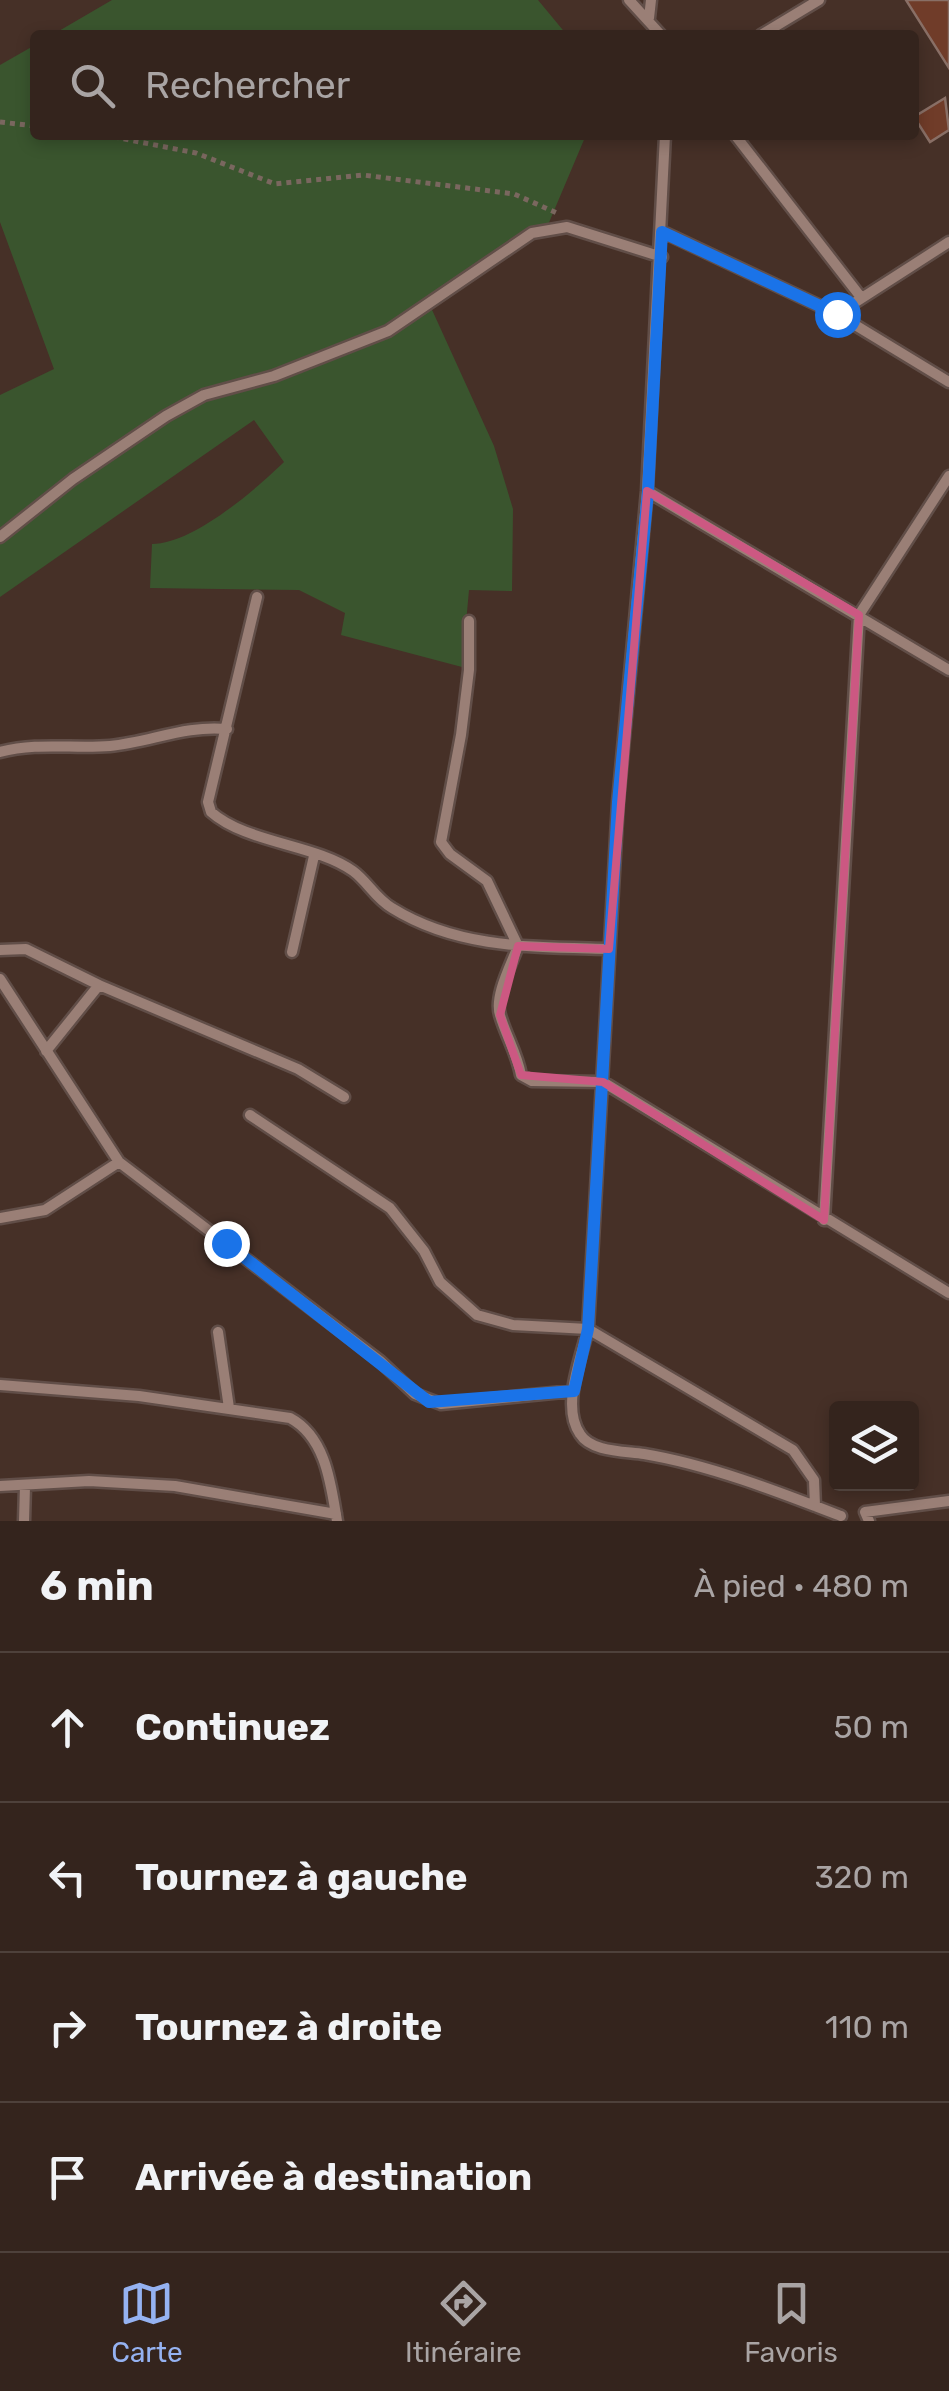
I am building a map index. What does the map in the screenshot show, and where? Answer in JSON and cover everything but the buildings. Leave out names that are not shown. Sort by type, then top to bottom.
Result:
[{"type":"street","points":[[629,0],[656,30]]},
{"type":"street","points":[[648,18],[651,0]]},
{"type":"street","points":[[769,30],[818,0]]},
{"type":"street","points":[[665,140],[648,492],[609,949],[588,1329],[574,1391],[576,1427],[582,1438],[598,1447],[665,1458],[815,1506],[841,1519],[949,1502]]},
{"type":"street","points":[[739,140],[860,296]]},
{"type":"street","points":[[0,537],[73,479],[166,416],[204,395],[274,376],[388,331],[532,233],[568,227],[662,258]]},
{"type":"street","points":[[662,232],[837,314],[949,382]]},
{"type":"street","points":[[837,314],[949,242]]},
{"type":"street","points":[[824,1220],[859,615],[949,476]]},
{"type":"street","points":[[648,492],[949,670]]},
{"type":"street","points":[[257,597],[208,802],[211,812],[353,872],[373,895],[428,926],[460,938],[518,946],[609,949]]},
{"type":"street","points":[[469,621],[469,670],[461,736],[441,842],[450,854],[487,881],[518,946],[500,999],[500,1015],[508,1028],[521,1075],[532,1081],[603,1082],[949,1293]]},
{"type":"street","points":[[0,752],[22,746],[113,746],[194,726],[227,728]]},
{"type":"street","points":[[292,952],[314,856]]},
{"type":"street","points":[[0,950],[26,949],[99,985],[298,1068],[344,1096]]},
{"type":"street","points":[[0,979],[118,1162],[429,1402],[574,1391]]},
{"type":"street","points":[[46,1051],[99,985]]},
{"type":"street","points":[[250,1115],[390,1208],[424,1251],[440,1282],[477,1315],[513,1325],[588,1329],[794,1450],[814,1480],[815,1506]]},
{"type":"street","points":[[0,1218],[46,1210],[118,1162]]},
{"type":"street","points":[[218,1332],[229,1408]]},
{"type":"street","points":[[0,1385],[229,1408],[300,1424],[328,1467],[337,1518],[175,1486],[89,1482],[0,1486]]},
{"type":"street","points":[[24,1521],[25,1486]]},
{"type":"path","points":[[0,122],[30,125]]},
{"type":"path","points":[[128,140],[196,154],[275,184],[363,174],[514,194],[541,203],[570,220]]},
{"type":"highlighted area","points":[[647,491],[859,615],[824,1220],[603,1082],[521,1075],[500,1015],[518,946],[609,949]]},
{"type":"green space","points":[[112,0],[538,0],[563,30],[61,30]]},
{"type":"green space","points":[[30,48],[30,140],[584,140],[545,232],[521,237],[428,301],[494,446],[513,509],[512,591],[469,590],[462,667],[341,635],[345,613],[299,590],[150,588],[152,544],[168,542],[204,525],[284,462],[254,420],[0,597],[0,395],[54,369],[0,222],[0,65]]},
{"type":"route","points":[[226,1243],[429,1402],[574,1391],[588,1329],[618,802],[648,492],[662,232],[837,314]]}]
